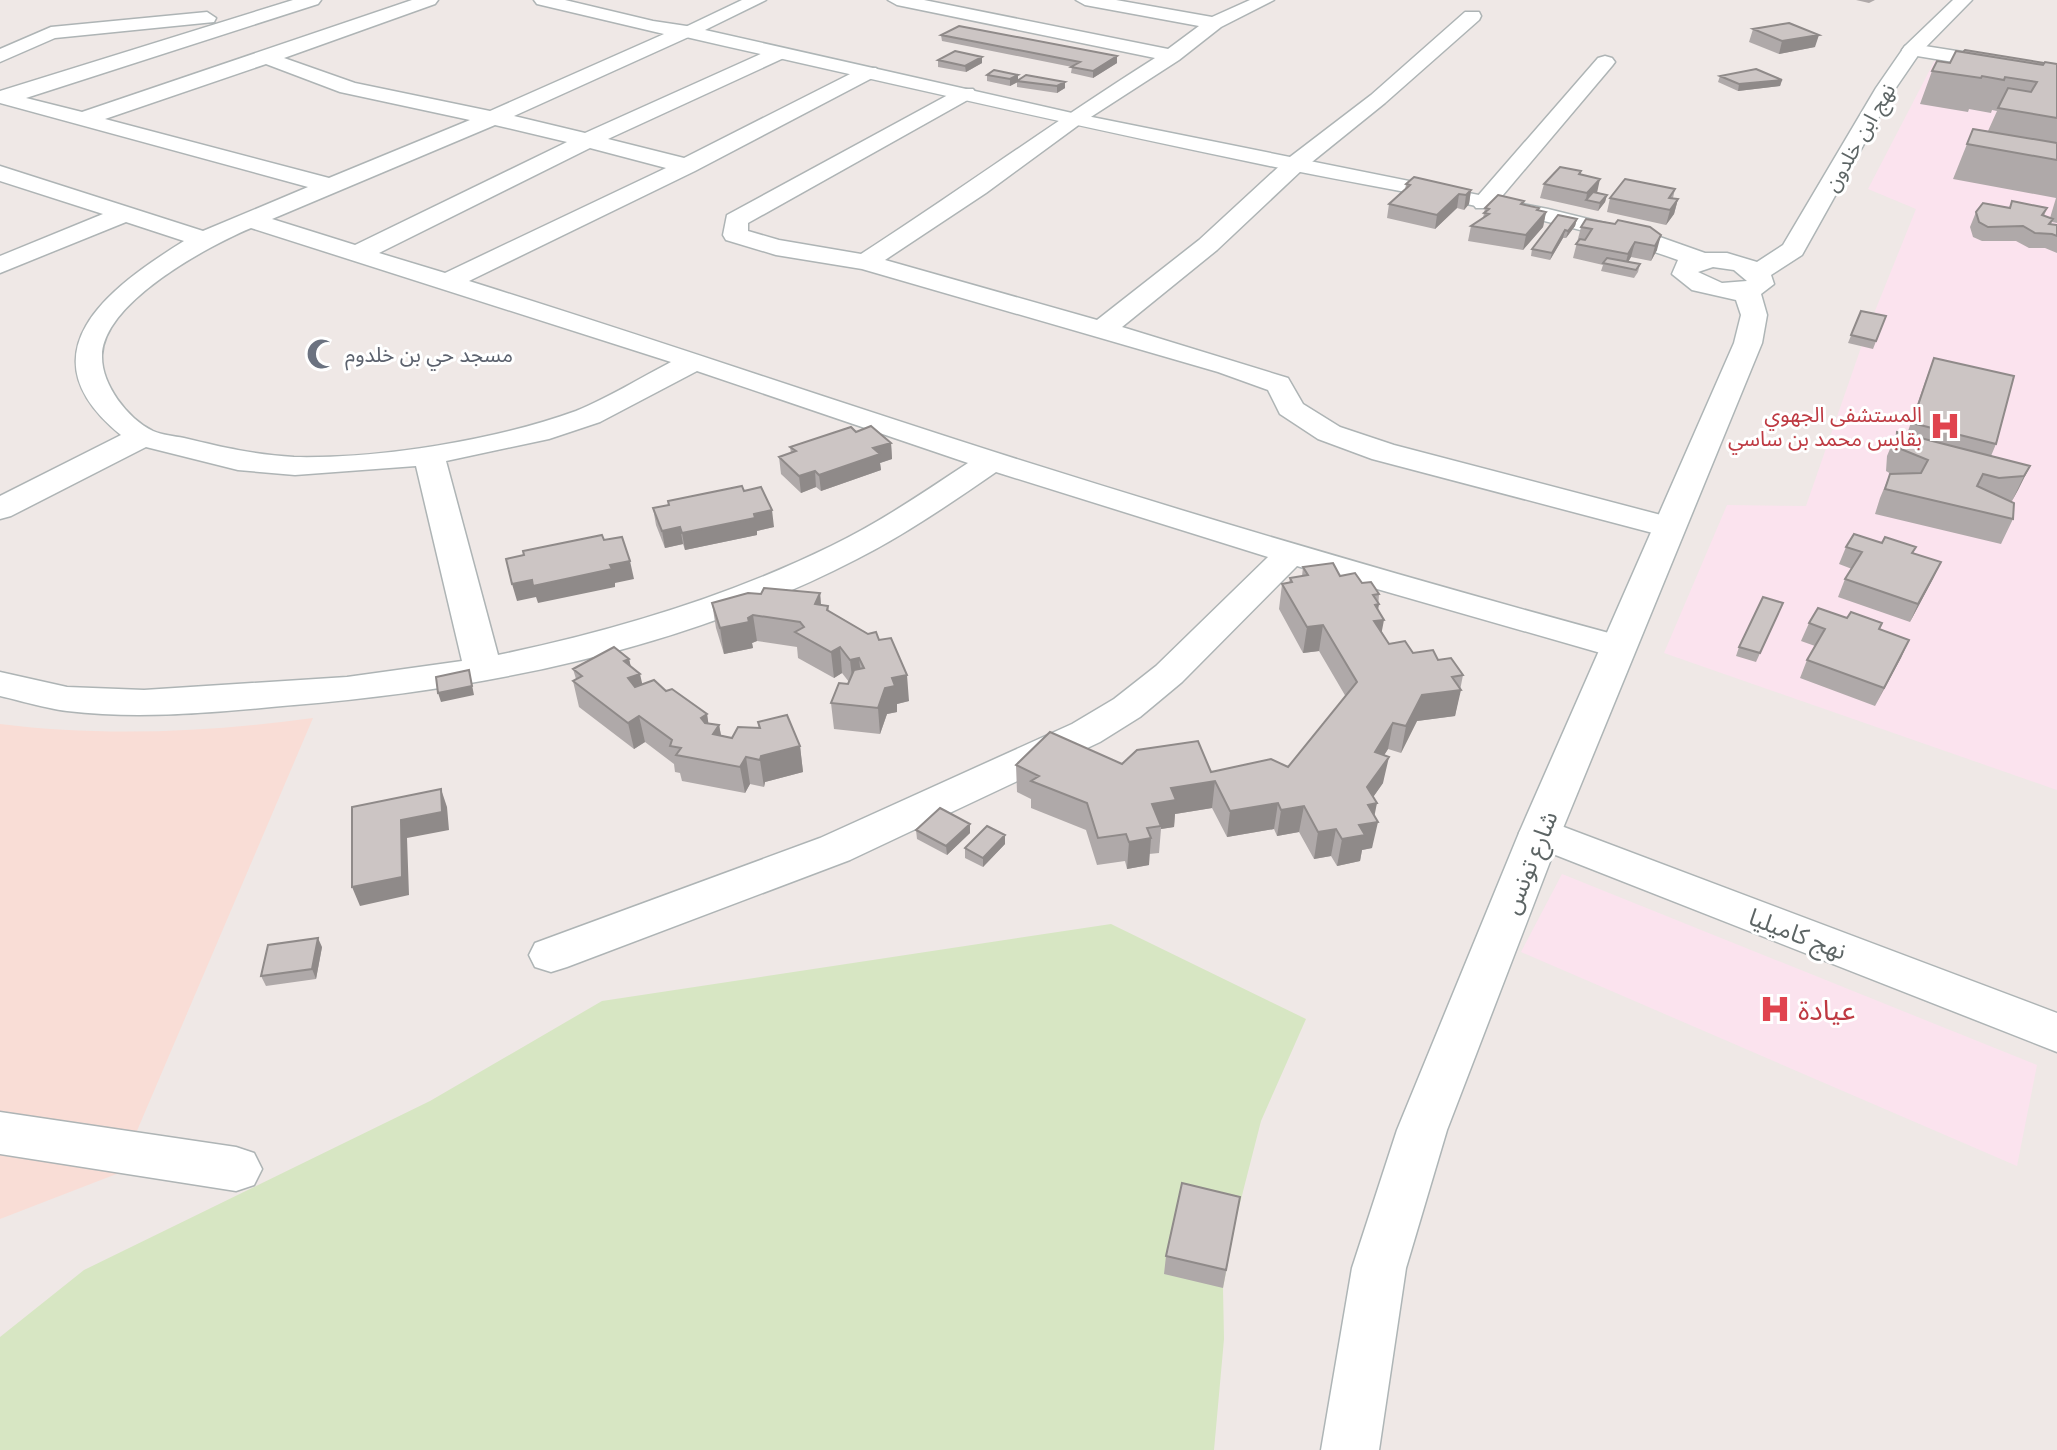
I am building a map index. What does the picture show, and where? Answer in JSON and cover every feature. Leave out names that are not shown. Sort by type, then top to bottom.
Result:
[{"type":"street","points":[[2,97],[312,0]]},
{"type":"street","points":[[79,120],[429,0]]},
{"type":"street","points":[[547,0],[653,27],[686,31],[1072,119],[1606,230],[1701,260],[1685,268],[1685,274],[1691,280],[1717,290],[1752,282]]},
{"type":"street","points":[[695,361],[589,416],[538,433],[429,456],[332,466],[295,466],[238,461],[142,437],[117,417],[94,387],[88,354],[98,328],[118,302],[153,271],[204,239],[492,118],[757,0]]},
{"type":"street","points":[[897,0],[1172,56]]},
{"type":"street","points":[[963,12],[988,0]]},
{"type":"street","points":[[1085,0],[1214,23]]},
{"type":"street","points":[[865,262],[978,188],[1072,119],[1172,56],[1214,23],[1265,0]]},
{"type":"street","name":"نهج ابن خلدون","points":[[1752,282],[1793,250],[1883,92],[1912,50],[1963,0]]},
{"type":"street","points":[[0,56],[51,33],[103,26],[261,14]]},
{"type":"street","points":[[1101,330],[1208,245],[1294,165],[1378,99],[1472,16]]},
{"type":"street","points":[[1912,50],[2057,73]]},
{"type":"street","points":[[357,254],[587,141],[779,53]]},
{"type":"street","points":[[267,57],[306,74],[389,98],[492,118],[687,166]]},
{"type":"street","points":[[1484,203],[1605,62]]},
{"type":"street","points":[[447,282],[687,166],[869,72]]},
{"type":"street","points":[[966,93],[736,220],[735,235],[756,242],[865,262],[1228,366],[1278,384],[1290,408],[1306,421],[1339,437],[1382,452],[1668,527]]},
{"type":"street","points":[[2,97],[79,120],[328,185]]},
{"type":"street","points":[[0,173],[204,239]]},
{"type":"street","points":[[0,265],[124,214]]},
{"type":"street","points":[[250,220],[695,361],[992,461],[1418,592],[1618,647]]},
{"type":"street","name":"شارع تونس","points":[[1350,1450],[1379,1268],[1422,1130],[1540,833],[1753,327],[1752,282]]},
{"type":"street","points":[[0,509],[142,437]]},
{"type":"street","points":[[429,456],[483,670]]},
{"type":"street","points":[[0,684],[66,699],[172,701],[326,691],[483,670],[547,658],[705,613],[785,581],[846,552],[992,461]]},
{"type":"street","points":[[551,955],[835,849],[1086,733],[1127,709],[1169,674],[1293,552]]},
{"type":"street","name":"نهج كاميليا","points":[[1540,833],[2057,1033]]},
{"type":"street","points":[[0,1133],[236,1169]]},
{"type":"shaded area","name":"المستشفى الجهوي بقابس محمد بن ساسي","points":[[1936,58],[2057,79],[2057,790],[1664,653],[1727,505],[1806,506],[1865,336],[1916,209],[1868,189]]},
{"type":"shaded area","name":"عيادة","points":[[1562,874],[2037,1065],[2017,1166],[1521,952]]},
{"type":"green space","points":[[1111,924],[1306,1019],[1261,1121],[1237,1215],[1223,1288],[1224,1339],[1214,1450],[0,1450],[0,1337],[84,1270],[430,1101],[602,1001]]},
{"type":"sand","points":[[313,718],[119,1173],[0,1219],[0,724],[117,732],[235,727]]},
{"type":"building","points":[[1789,23],[1819,35],[1782,41],[1753,29]]},
{"type":"building","points":[[959,26],[1117,56],[1093,71],[1071,67],[1080,62],[941,35]]},
{"type":"building","points":[[1965,50],[2044,63],[2043,65],[1963,52]]},
{"type":"building","points":[[955,51],[982,57],[965,66],[938,60]]},
{"type":"building","points":[[1956,51],[2043,65],[2045,62],[2057,64],[2057,118],[1998,108],[2008,88],[2031,92],[2037,82],[1932,71],[1937,61],[1950,63]]},
{"type":"building","points":[[1756,69],[1782,80],[1739,84],[1720,76]]},
{"type":"building","points":[[994,70],[1018,75],[1010,79],[987,75]]},
{"type":"building","points":[[1026,75],[1065,82],[1057,86],[1017,81]]},
{"type":"building","points":[[1973,129],[2057,143],[2057,160],[1967,144]]},
{"type":"building","points":[[1560,167],[1581,171],[1579,174],[1600,179],[1587,193],[1544,184]]},
{"type":"building","points":[[1414,177],[1471,190],[1466,195],[1459,194],[1437,215],[1389,204],[1410,185],[1406,184]]},
{"type":"building","points":[[1625,179],[1675,189],[1669,198],[1678,199],[1670,210],[1610,198]]},
{"type":"building","points":[[1593,192],[1607,195],[1600,203],[1586,200]]},
{"type":"building","points":[[1498,195],[1524,201],[1521,204],[1546,212],[1526,235],[1471,226],[1489,214],[1484,213],[1489,209],[1485,208]]},
{"type":"building","points":[[2012,201],[2047,208],[2042,215],[2053,219],[2049,224],[2057,225],[2057,236],[2035,233],[2023,226],[1988,227],[1979,222],[1976,212],[1983,203],[2010,208]]},
{"type":"building","points":[[1558,215],[1577,219],[1568,231],[1565,230],[1552,253],[1532,249]]},
{"type":"building","points":[[1586,219],[1615,224],[1618,220],[1650,227],[1661,235],[1655,246],[1635,242],[1628,254],[1576,244],[1580,239],[1585,240],[1592,229],[1581,227]]},
{"type":"building","points":[[1607,258],[1640,264],[1636,270],[1603,263]]},
{"type":"building","points":[[1861,311],[1886,316],[1876,341],[1851,335]]},
{"type":"building","points":[[1934,358],[2014,376],[1996,444],[1912,423]]},
{"type":"building","points":[[871,426],[891,443],[873,448],[880,454],[819,475],[815,471],[799,476],[779,457],[796,451],[790,447],[851,427],[856,432]]},
{"type":"building","points":[[1897,432],[2030,466],[2024,476],[1999,478],[1983,474],[1977,486],[2014,503],[2013,519],[1885,489],[1890,474],[1921,473],[1928,460],[1896,447]]},
{"type":"building","points":[[742,486],[744,491],[761,487],[772,510],[754,514],[755,518],[682,533],[680,527],[662,531],[653,508],[669,505],[668,501]]},
{"type":"building","points":[[1854,534],[1882,543],[1885,537],[1916,547],[1912,553],[1941,562],[1918,604],[1845,579],[1862,552],[1846,547]]},
{"type":"building","points":[[602,535],[604,540],[622,537],[630,561],[610,565],[612,569],[533,586],[532,580],[512,584],[506,559],[524,555],[523,551]]},
{"type":"building","points":[[1333,563],[1340,576],[1355,573],[1362,583],[1371,582],[1379,594],[1373,595],[1379,604],[1375,605],[1384,620],[1374,621],[1389,644],[1405,641],[1413,653],[1433,650],[1438,660],[1451,658],[1463,675],[1452,677],[1461,690],[1422,695],[1406,726],[1393,723],[1375,752],[1389,757],[1367,787],[1377,803],[1368,805],[1378,822],[1359,825],[1365,835],[1342,839],[1336,829],[1318,832],[1304,806],[1281,810],[1278,803],[1230,811],[1215,781],[1171,788],[1176,800],[1152,804],[1161,826],[1147,828],[1151,838],[1129,842],[1126,834],[1098,838],[1087,803],[1031,781],[1039,776],[1016,765],[1050,732],[1122,764],[1137,750],[1198,741],[1211,772],[1271,759],[1288,767],[1357,682],[1323,625],[1307,627],[1282,584],[1292,582],[1290,578],[1308,575],[1303,567]]},
{"type":"building","points":[[764,588],[820,593],[815,604],[828,606],[827,610],[868,634],[876,632],[879,640],[891,638],[907,675],[892,678],[895,686],[885,688],[878,708],[831,703],[839,683],[848,684],[854,670],[864,668],[859,658],[850,660],[840,647],[831,652],[795,632],[804,627],[800,622],[753,615],[748,618],[749,622],[720,628],[712,603],[748,593],[761,594]]},
{"type":"building","points":[[1763,597],[1783,603],[1760,653],[1739,647]]},
{"type":"building","points":[[1818,608],[1847,618],[1851,612],[1882,623],[1879,629],[1909,640],[1884,688],[1807,660],[1825,629],[1809,623]]},
{"type":"building","points":[[614,647],[629,659],[624,661],[640,674],[628,678],[635,687],[654,680],[666,691],[672,689],[707,714],[701,718],[705,723],[719,725],[713,734],[732,738],[738,727],[760,728],[758,722],[787,715],[800,746],[761,756],[760,760],[746,757],[740,767],[676,755],[681,748],[670,746],[672,740],[639,716],[628,723],[573,681],[582,676],[573,669]]},
{"type":"building","points":[[469,670],[472,686],[438,693],[436,677]]},
{"type":"building","points":[[441,789],[442,812],[401,820],[402,877],[352,887],[352,807]]},
{"type":"building","points":[[940,808],[970,824],[946,846],[916,830]]},
{"type":"building","points":[[987,826],[1005,835],[983,858],[965,848]]},
{"type":"building","points":[[318,938],[312,969],[261,976],[268,945]]},
{"type":"building","points":[[1182,1183],[1240,1197],[1226,1270],[1166,1256]]},
{"type":"place","name":"مسجد حي بن خلدوم","points":[[322,354]]},
{"type":"place","name":"المستشفى الجهوي بقابس محمد بن ساسي","points":[[1945,426]]},
{"type":"place","name":"عيادة","points":[[1775,1009]]}]
